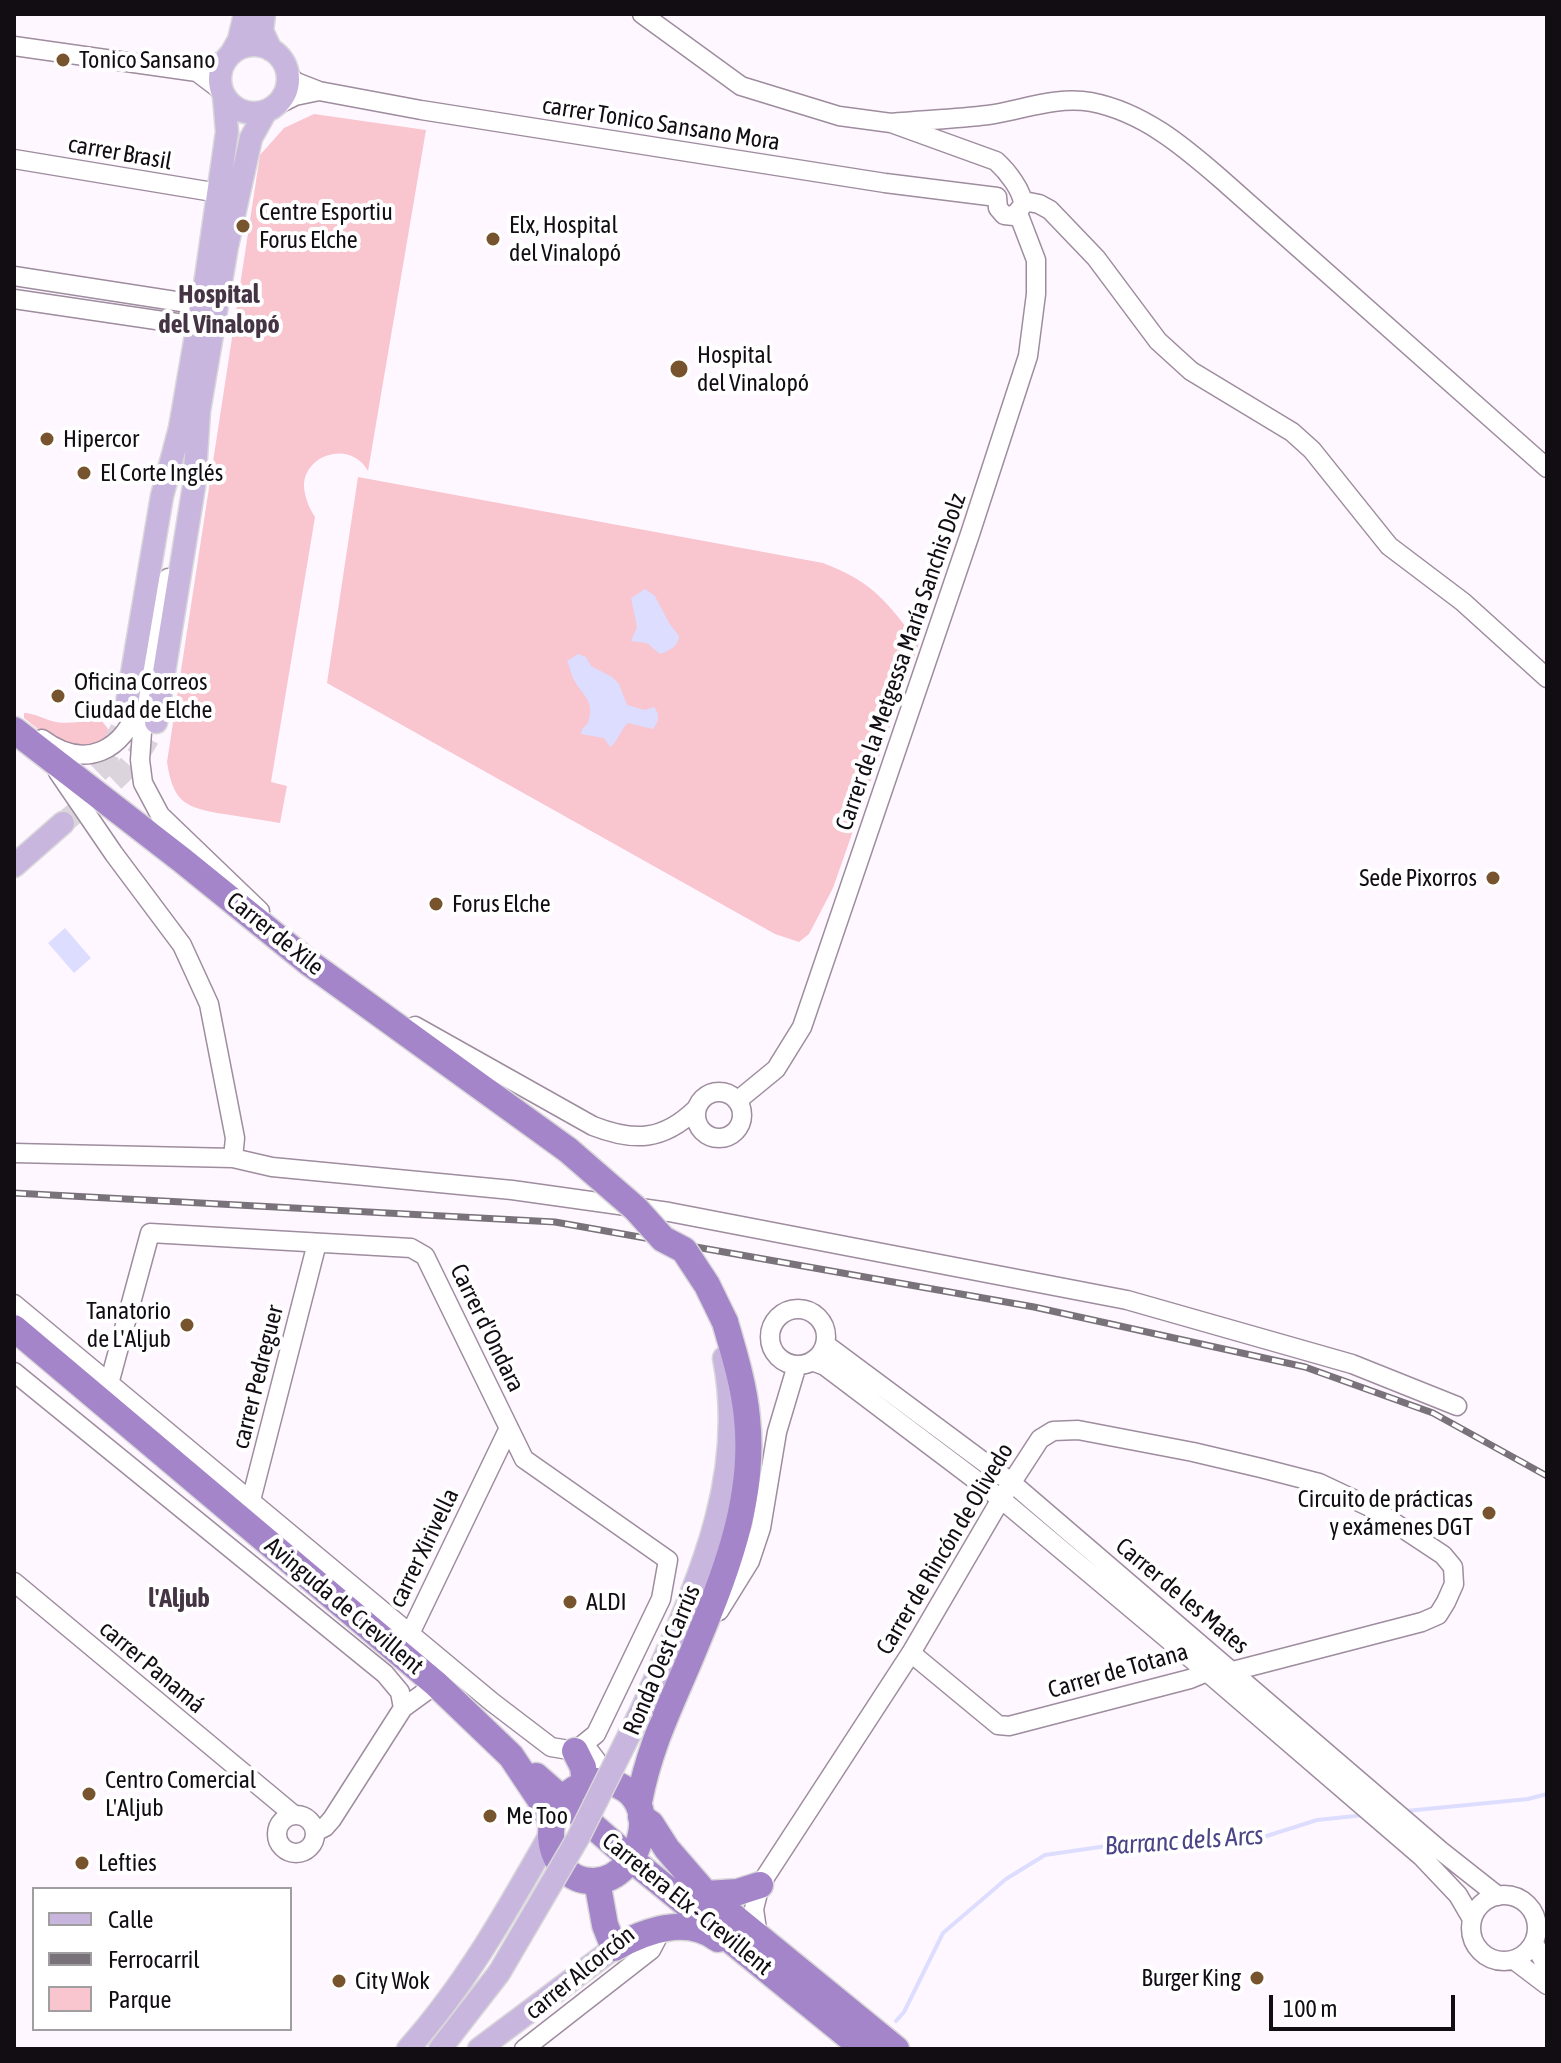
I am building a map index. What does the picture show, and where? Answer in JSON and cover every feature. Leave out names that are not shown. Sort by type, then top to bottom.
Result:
[{"type":"highway","name":"Carrer de Xile","points":[[14,730],[308,962],[543,1131]]},
{"type":"highway","name":"Ronda Oest Carrús","points":[[543,1131],[636,1209],[663,1239],[684,1250],[707,1285],[738,1367],[748,1419],[747,1482],[741,1521],[726,1570],[652,1745],[632,1860]]},
{"type":"highway","name":"Avinguda de Crevillent","points":[[14,1328],[113,1394],[405,1643],[436,1684],[511,1756],[554,1819],[557,1858],[569,1873],[583,1881],[597,1881]]},
{"type":"highway","points":[[579,1747],[585,1783]]},
{"type":"highway","points":[[554,1819],[585,1783],[612,1781]]},
{"type":"highway","name":"Carretera Elx - Crevillent","points":[[612,1781],[625,1787],[667,1849],[706,1894],[758,1936],[864,2049]]},
{"type":"highway","name":"Carretera Elx - Crevillent","points":[[554,1819],[632,1860],[778,1978],[823,2002],[896,2049]]},
{"type":"highway","points":[[632,1860],[622,1871],[597,1881],[605,1925],[614,1948],[642,1933],[674,1928],[706,1930],[778,1978]]},
{"type":"highway","points":[[706,1894],[738,1892],[760,1885]]},
{"type":"main road","points":[[126,709],[162,496],[180,428],[219,193],[227,132],[220,74],[239,40],[245,14]]},
{"type":"main road","points":[[264,14],[262,31],[271,50]]},
{"type":"main road","points":[[156,722],[194,486],[199,411],[227,246],[251,138],[287,91],[288,75],[281,58],[271,50],[251,45],[229,57]]},
{"type":"main road","points":[[223,93],[241,111],[252,114],[271,109]]},
{"type":"main road","points":[[14,848],[59,818],[14,866]]},
{"type":"main road","name":"Ronda Oest Carrús","points":[[440,2049],[499,1973],[578,1838],[642,1709],[711,1542],[725,1487],[731,1435],[722,1328]]},
{"type":"main road","points":[[408,2049],[492,1938],[554,1819]]},
{"type":"main road","points":[[479,2049],[614,1948]]},
{"type":"street","points":[[642,14],[741,86],[839,116],[891,123],[996,161],[1009,173],[1019,201],[1039,204],[1050,210],[1087,248],[1158,341],[1191,371],[1292,432],[1312,450],[1389,546],[1463,602],[1547,678]]},
{"type":"street","points":[[14,46],[197,72],[223,93]]},
{"type":"street","points":[[197,72],[229,57]]},
{"type":"street","name":"carrer Tonico Sansano Mora","points":[[288,75],[296,82],[319,91],[458,116],[885,183],[997,197],[1005,189],[1019,201]]},
{"type":"street","name":"carrer Tonico Sansano Mora","points":[[271,109],[295,96],[319,91]]},
{"type":"street","points":[[891,123],[990,114],[1041,102],[1090,102],[1133,115],[1174,139],[1221,179],[1547,468]]},
{"type":"street","name":"carrer Brasil","points":[[14,159],[219,193]]},
{"type":"street","name":"Carrer de la Metgessa María Sanchis Dolz","points":[[737,1101],[776,1069],[802,1027],[1028,356],[1036,294],[1036,260],[1019,201]]},
{"type":"street","points":[[14,276],[199,316]]},
{"type":"street","points":[[14,299],[199,316]]},
{"type":"street","points":[[199,411],[184,481],[142,732],[140,760],[143,783],[160,815],[287,934],[308,962]]},
{"type":"street","points":[[14,718],[50,745],[72,754],[100,752],[120,740],[130,728],[141,696],[180,428]]},
{"type":"street","points":[[48,756],[114,854],[182,945],[209,1004],[235,1138],[233,1158]]},
{"type":"street","points":[[377,1013],[397,1017],[593,1126],[615,1135],[642,1137],[664,1133],[681,1124],[706,1095],[714,1092],[729,1094],[737,1101],[742,1113],[741,1121],[738,1129],[724,1138],[707,1135],[697,1124],[696,1109]]},
{"type":"street","points":[[14,1153],[233,1158],[272,1167],[512,1190],[669,1212],[1127,1300],[1352,1364],[1457,1406]]},
{"type":"street","name":"Carrer d'Ondara","points":[[121,1340],[150,1233],[411,1248],[425,1256],[524,1459],[668,1560],[661,1599],[596,1734],[579,1747]]},
{"type":"street","name":"carrer Pedreguer","points":[[248,1512],[317,1243]]},
{"type":"street","name":"Avinguda de Crevillent","points":[[14,1304],[73,1352],[113,1394]]},
{"type":"street","points":[[689,1661],[750,1561],[761,1528],[777,1432],[805,1363],[822,1352],[825,1344],[824,1326],[817,1316],[797,1308],[783,1313],[771,1327],[770,1344],[778,1357],[805,1363]]},
{"type":"street","points":[[73,1352],[87,1358],[106,1353],[121,1340]]},
{"type":"street","points":[[113,1394],[121,1340]]},
{"type":"street","name":"Carrer de les Mates","points":[[825,1344],[1233,1671],[1422,1857],[1458,1895],[1472,1919]]},
{"type":"street","name":"Carrer de les Mates","points":[[805,1363],[825,1366],[1006,1491],[1207,1672],[1498,1896]]},
{"type":"street","name":"Avinguda de Crevillent","points":[[14,1372],[385,1674],[400,1692],[403,1708]]},
{"type":"street","name":"carrer Xirivella","points":[[405,1643],[509,1428]]},
{"type":"street","name":"Carrer de Rincón de Olivedo","points":[[758,1936],[754,1909],[760,1885],[911,1653],[1006,1491],[1040,1439],[1053,1431],[1078,1430],[1193,1452],[1319,1483],[1372,1508],[1443,1555],[1453,1567],[1454,1584],[1446,1602]]},
{"type":"street","points":[[492,1464],[524,1459]]},
{"type":"street","name":"carrer Panamá","points":[[14,1582],[260,1789],[306,1822]]},
{"type":"street","name":"Carrer de Totana","points":[[911,1653],[998,1725],[1009,1726],[1207,1672],[1233,1671],[1422,1622],[1438,1615],[1446,1602]]},
{"type":"street","name":"Avinguda de Crevillent","points":[[405,1643],[492,1702],[551,1747],[579,1747]]},
{"type":"street","points":[[306,1822],[309,1847],[292,1852],[282,1846],[277,1829],[284,1819],[306,1822],[321,1820],[334,1813],[403,1708],[436,1684]]},
{"type":"street","points":[[579,1747],[612,1781]]},
{"type":"street","name":"carrer Panamá","points":[[260,1789],[277,1829]]},
{"type":"street","points":[[1498,1896],[1519,1898],[1534,1913],[1537,1933],[1534,1943],[1522,1956],[1504,1962],[1485,1956],[1473,1940],[1472,1919],[1482,1904],[1498,1896]]},
{"type":"street","name":"carrer Alcorcón","points":[[524,2049],[651,1950],[674,1928]]},
{"type":"street","points":[[1534,1943],[1547,1968]]},
{"type":"street","points":[[614,1948],[619,1956],[621,1974]]},
{"type":"street","points":[[1514,1960],[1547,1985]]},
{"type":"green space","points":[[314,114],[426,130],[368,471],[360,461],[340,454],[319,459],[306,476],[305,495],[315,517],[271,782],[287,786],[280,823],[191,806],[173,787],[167,762],[260,155],[284,128]]},
{"type":"green space","points":[[358,477],[823,563],[855,578],[878,595],[919,643],[833,888],[809,934],[799,942],[775,934],[327,683]]},
{"type":"green space","points":[[24,713],[62,723],[101,720],[109,730],[103,742],[68,745],[44,734],[24,718]]},
{"type":"water","points":[[645,589],[655,596],[679,636],[670,650],[660,654],[647,643],[631,641],[637,627],[631,598]]},
{"type":"water","points":[[578,654],[619,684],[627,705],[645,710],[654,707],[658,718],[653,729],[628,723],[610,747],[604,738],[581,734],[588,723],[590,709],[567,661]]},
{"type":"water","points":[[65,928],[91,958],[74,973],[48,943]]},
{"type":"waterway","name":"Barranc dels Arcs","points":[[1406,1811],[1528,1799],[1547,1794]]},
{"type":"waterway","name":"Barranc dels Arcs","points":[[896,2021],[904,2012],[943,1933],[1006,1879],[1045,1855],[1155,1839],[1208,1844],[1254,1840],[1317,1820],[1365,1815]]},
{"type":"tunnel","points":[[63,823],[129,766],[149,738],[156,722]]},
{"type":"tunnel","points":[[74,795],[102,768],[121,729]]},
{"type":"railway","points":[[14,1193],[555,1222],[1034,1307],[1305,1367],[1433,1413],[1547,1476]]},
{"type":"place","name":"Tonico Sansano","points":[[63,60]]},
{"type":"place","name":"Centre Esportiu Forus Elche","points":[[243,226]]},
{"type":"place","name":"Elx, Hospital del Vinalopó","points":[[493,239]]},
{"type":"place","name":"Hospital del Vinalopó","points":[[679,369]]},
{"type":"place","name":"Hipercor","points":[[47,439]]},
{"type":"place","name":"El Corte Inglés","points":[[84,473]]},
{"type":"place","name":"Oficina Correos Ciudad de Elche","points":[[58,696]]},
{"type":"place","name":"Sede Pixorros","points":[[1493,878]]},
{"type":"place","name":"Forus Elche","points":[[436,904]]},
{"type":"place","name":"Tanatorio de L'Aljub","points":[[187,1325]]},
{"type":"place","name":"Circuito de prácticas y exámenes DGT","points":[[1489,1513]]},
{"type":"place","name":"ALDI","points":[[570,1602]]},
{"type":"place","name":"Centro Comercial L'Aljub","points":[[89,1794]]},
{"type":"place","name":"Me Too","points":[[490,1816]]},
{"type":"place","name":"Lefties","points":[[82,1863]]},
{"type":"place","name":"Burger King","points":[[1257,1978]]},
{"type":"place","name":"City Wok","points":[[339,1981]]},
{"type":"district","name":"Hospital del Vinalopó","points":[[219,310]]},
{"type":"district","name":"l'Aljub","points":[[179,1599]]}]
